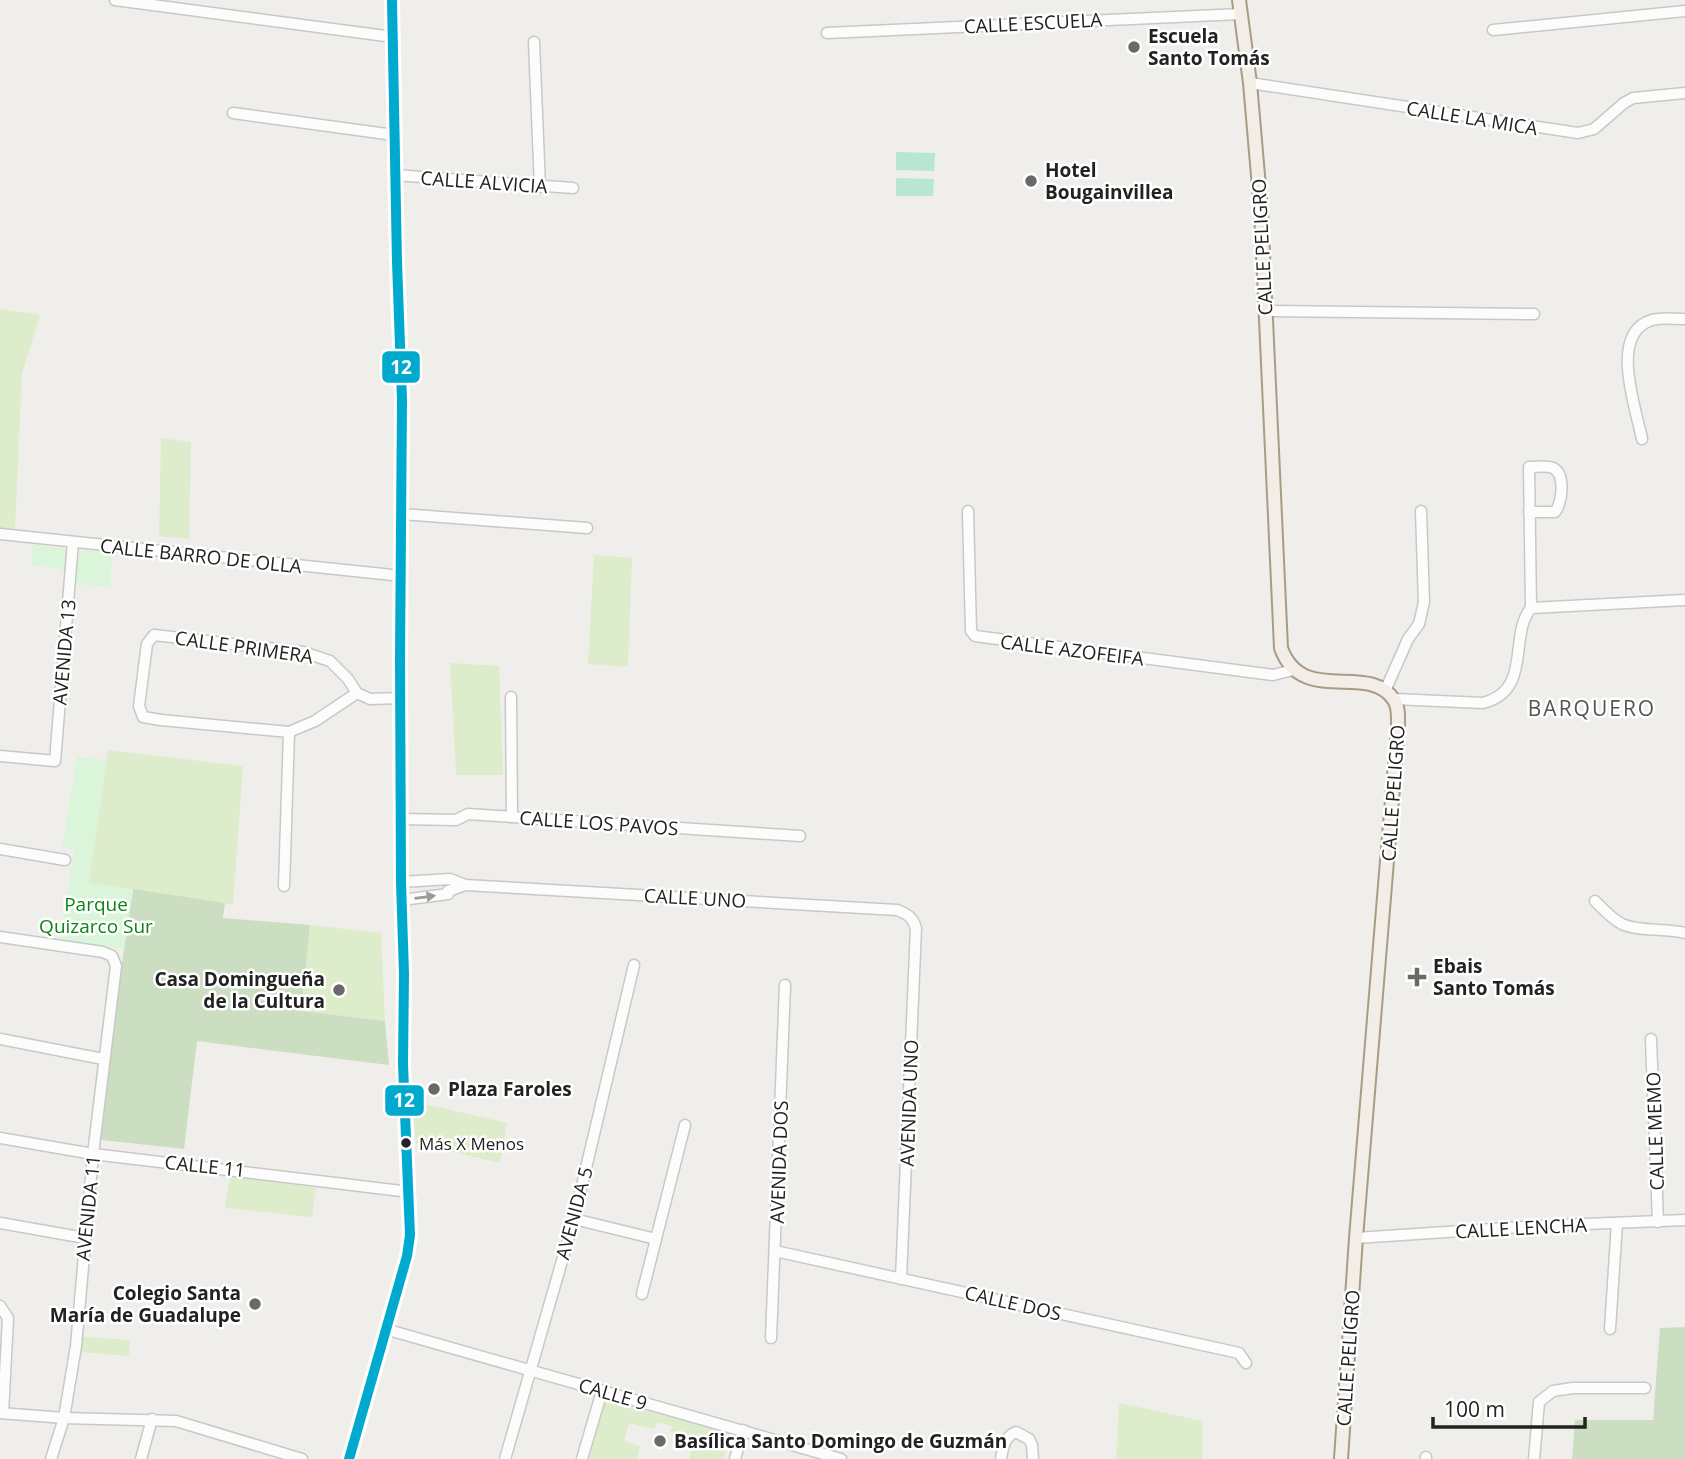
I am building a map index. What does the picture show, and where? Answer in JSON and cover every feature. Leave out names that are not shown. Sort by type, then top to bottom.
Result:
[{"type":"main road","name":"CALLE PELIGRO","points":[[1239,0],[1250,83],[1261,209],[1280,632],[1284,655],[1293,670]]},
{"type":"main road","points":[[1293,670],[1314,679],[1362,683],[1390,695]]},
{"type":"main road","name":"CALLE PELIGRO","points":[[1341,1459],[1356,1238],[1398,727],[1398,709],[1390,695]]},
{"type":"street","points":[[115,0],[393,37]]},
{"type":"street","points":[[349,1459],[409,1245],[410,1192],[403,1064],[404,974],[400,819],[402,400],[392,0]]},
{"type":"street","points":[[1493,30],[1685,11]]},
{"type":"street","name":"CALLE ESCUELA","points":[[827,33],[1240,14]]},
{"type":"street","points":[[534,42],[540,187]]},
{"type":"street","name":"CALLE LA MICA","points":[[1250,83],[1578,133],[1594,129],[1633,98],[1685,93]]},
{"type":"street","points":[[233,113],[394,135]]},
{"type":"street","name":"CALLE ALVICIA","points":[[395,175],[573,188]]},
{"type":"street","points":[[1266,311],[1534,314]]},
{"type":"street","points":[[1642,439],[1627,364],[1628,347],[1637,330],[1652,320],[1685,319]]},
{"type":"street","points":[[1421,511],[1424,602],[1419,624],[1408,639],[1390,695],[1483,703],[1496,699],[1512,680],[1520,652],[1524,621],[1531,608],[1529,512],[1530,467],[1553,468],[1558,472],[1560,480],[1558,510],[1529,512]]},
{"type":"street","name":"CALLE AZOFEIFA","points":[[968,511],[971,631],[975,636],[1273,675],[1293,670]]},
{"type":"street","points":[[402,514],[587,528]]},
{"type":"street","name":"CALLE BARRO DE OLLA","points":[[0,534],[402,576]]},
{"type":"street","name":"AVENIDA 13","points":[[0,756],[55,761],[73,542]]},
{"type":"street","points":[[1531,608],[1685,600]]},
{"type":"street","name":"CALLE PRIMERA","points":[[289,732],[143,717],[139,706],[147,644],[154,635],[303,652],[330,661],[357,692]]},
{"type":"street","points":[[284,886],[289,732],[315,721],[357,692],[370,699],[401,698]]},
{"type":"street","points":[[511,697],[512,817]]},
{"type":"street","name":"CALLE LOS PAVOS","points":[[400,819],[456,820],[468,814],[800,836]]},
{"type":"street","points":[[0,849],[65,860]]},
{"type":"street","name":"CALLE UNO","points":[[401,882],[450,879],[465,885],[897,910],[913,920],[916,928]]},
{"type":"street","name":"CALLE UNO","points":[[401,900],[447,894],[448,891],[465,885]]},
{"type":"street","points":[[1595,901],[1620,923],[1685,933]]},
{"type":"street","name":"AVENIDA UNO","points":[[901,1279],[916,928]]},
{"type":"street","name":"AVENIDA 11","points":[[0,937],[103,952],[112,956],[116,965],[93,1154],[76,1346],[64,1418],[51,1459]]},
{"type":"street","name":"AVENIDA 5","points":[[505,1459],[574,1219],[634,965]]},
{"type":"street","name":"AVENIDA DOS","points":[[771,1338],[785,985]]},
{"type":"street","points":[[0,1039],[103,1059]]},
{"type":"street","name":"CALLE MEMO","points":[[1651,1039],[1658,1222]]},
{"type":"street","points":[[642,1294],[685,1125]]},
{"type":"street","name":"CALLE 11","points":[[0,1138],[93,1154],[410,1192]]},
{"type":"street","points":[[574,1219],[656,1239]]},
{"type":"street","name":"CALLE LENCHA","points":[[1356,1238],[1536,1226],[1685,1220]]},
{"type":"street","points":[[0,1223],[85,1238]]},
{"type":"street","points":[[1611,1329],[1617,1223]]},
{"type":"street","name":"CALLE DOS","points":[[775,1251],[1239,1353],[1246,1363]]},
{"type":"street","points":[[0,1306],[8,1318],[1,1413],[64,1418],[152,1419],[188,1424],[302,1459]]},
{"type":"street","name":"CALLE 9","points":[[386,1329],[743,1430],[814,1455],[841,1459]]},
{"type":"street","points":[[1534,1459],[1539,1402],[1553,1391],[1573,1388],[1645,1388]]},
{"type":"street","points":[[582,1459],[602,1391]]},
{"type":"street","points":[[141,1459],[152,1419]]},
{"type":"street","points":[[735,1459],[743,1430]]},
{"type":"street","points":[[1002,1459],[1005,1442],[1009,1435],[1016,1432],[1030,1438],[1032,1459]]},
{"type":"green space","points":[[896,152],[935,153],[934,171],[896,170]]},
{"type":"green space","points":[[896,178],[934,179],[933,196],[896,196]]},
{"type":"green space","points":[[0,309],[40,315],[22,374],[15,530],[0,529]]},
{"type":"green space","points":[[161,438],[191,442],[189,539],[159,536]]},
{"type":"green space","points":[[32,544],[65,549],[67,555],[64,569],[31,565]]},
{"type":"green space","points":[[79,552],[112,552],[110,587],[75,584]]},
{"type":"green space","points":[[594,555],[632,558],[628,667],[588,664]]},
{"type":"green space","points":[[450,663],[499,666],[503,775],[456,775]]},
{"type":"green space","points":[[108,750],[243,766],[233,905],[89,883]]},
{"type":"green space","name":"Parque Quizarco Sur","points":[[77,757],[106,760],[89,883],[133,889],[124,949],[61,940],[74,850],[62,847]]},
{"type":"green space","points":[[133,889],[225,903],[223,918],[310,925],[301,1011],[385,1021],[389,1065],[197,1041],[184,1149],[102,1140],[96,1133]]},
{"type":"green space","points":[[310,925],[381,933],[385,1021],[301,1011]]},
{"type":"green space","points":[[412,1101],[507,1123],[500,1163],[416,1144]]},
{"type":"green space","points":[[230,1175],[316,1188],[312,1217],[225,1208]]},
{"type":"green space","points":[[1685,1327],[1685,1459],[1572,1459],[1575,1420],[1653,1420],[1660,1328]]},
{"type":"green space","points":[[83,1337],[130,1340],[129,1356],[79,1352]]},
{"type":"green space","points":[[606,1400],[731,1433],[723,1459],[689,1459],[695,1440],[670,1432],[672,1426],[657,1422],[654,1429],[629,1423],[624,1441],[640,1446],[637,1459],[589,1459]]},
{"type":"green space","points":[[1119,1403],[1203,1421],[1202,1459],[1116,1459]]},
{"type":"transit line","name":"12","points":[[349,1459],[407,1256],[410,1235],[403,1064],[400,659],[402,400],[392,0]]},
{"type":"place","name":"Escuela Santo Tomás","points":[[1134,47]]},
{"type":"place","name":"Hotel Bougainvillea","points":[[1031,181]]},
{"type":"place","name":"Ebais Santo Tomás","points":[[1417,977]]},
{"type":"place","name":"Casa Domingueña de la Cultura","points":[[339,990]]},
{"type":"place","name":"Plaza Faroles","points":[[434,1089]]},
{"type":"place","name":"Más X Menos","points":[[406,1143]]},
{"type":"place","name":"Colegio Santa María de Guadalupe","points":[[255,1304]]},
{"type":"place","name":"Basílica Santo Domingo de Guzmán","points":[[660,1441]]},
{"type":"district","name":"BARQUERO","points":[[1592,709]]}]
